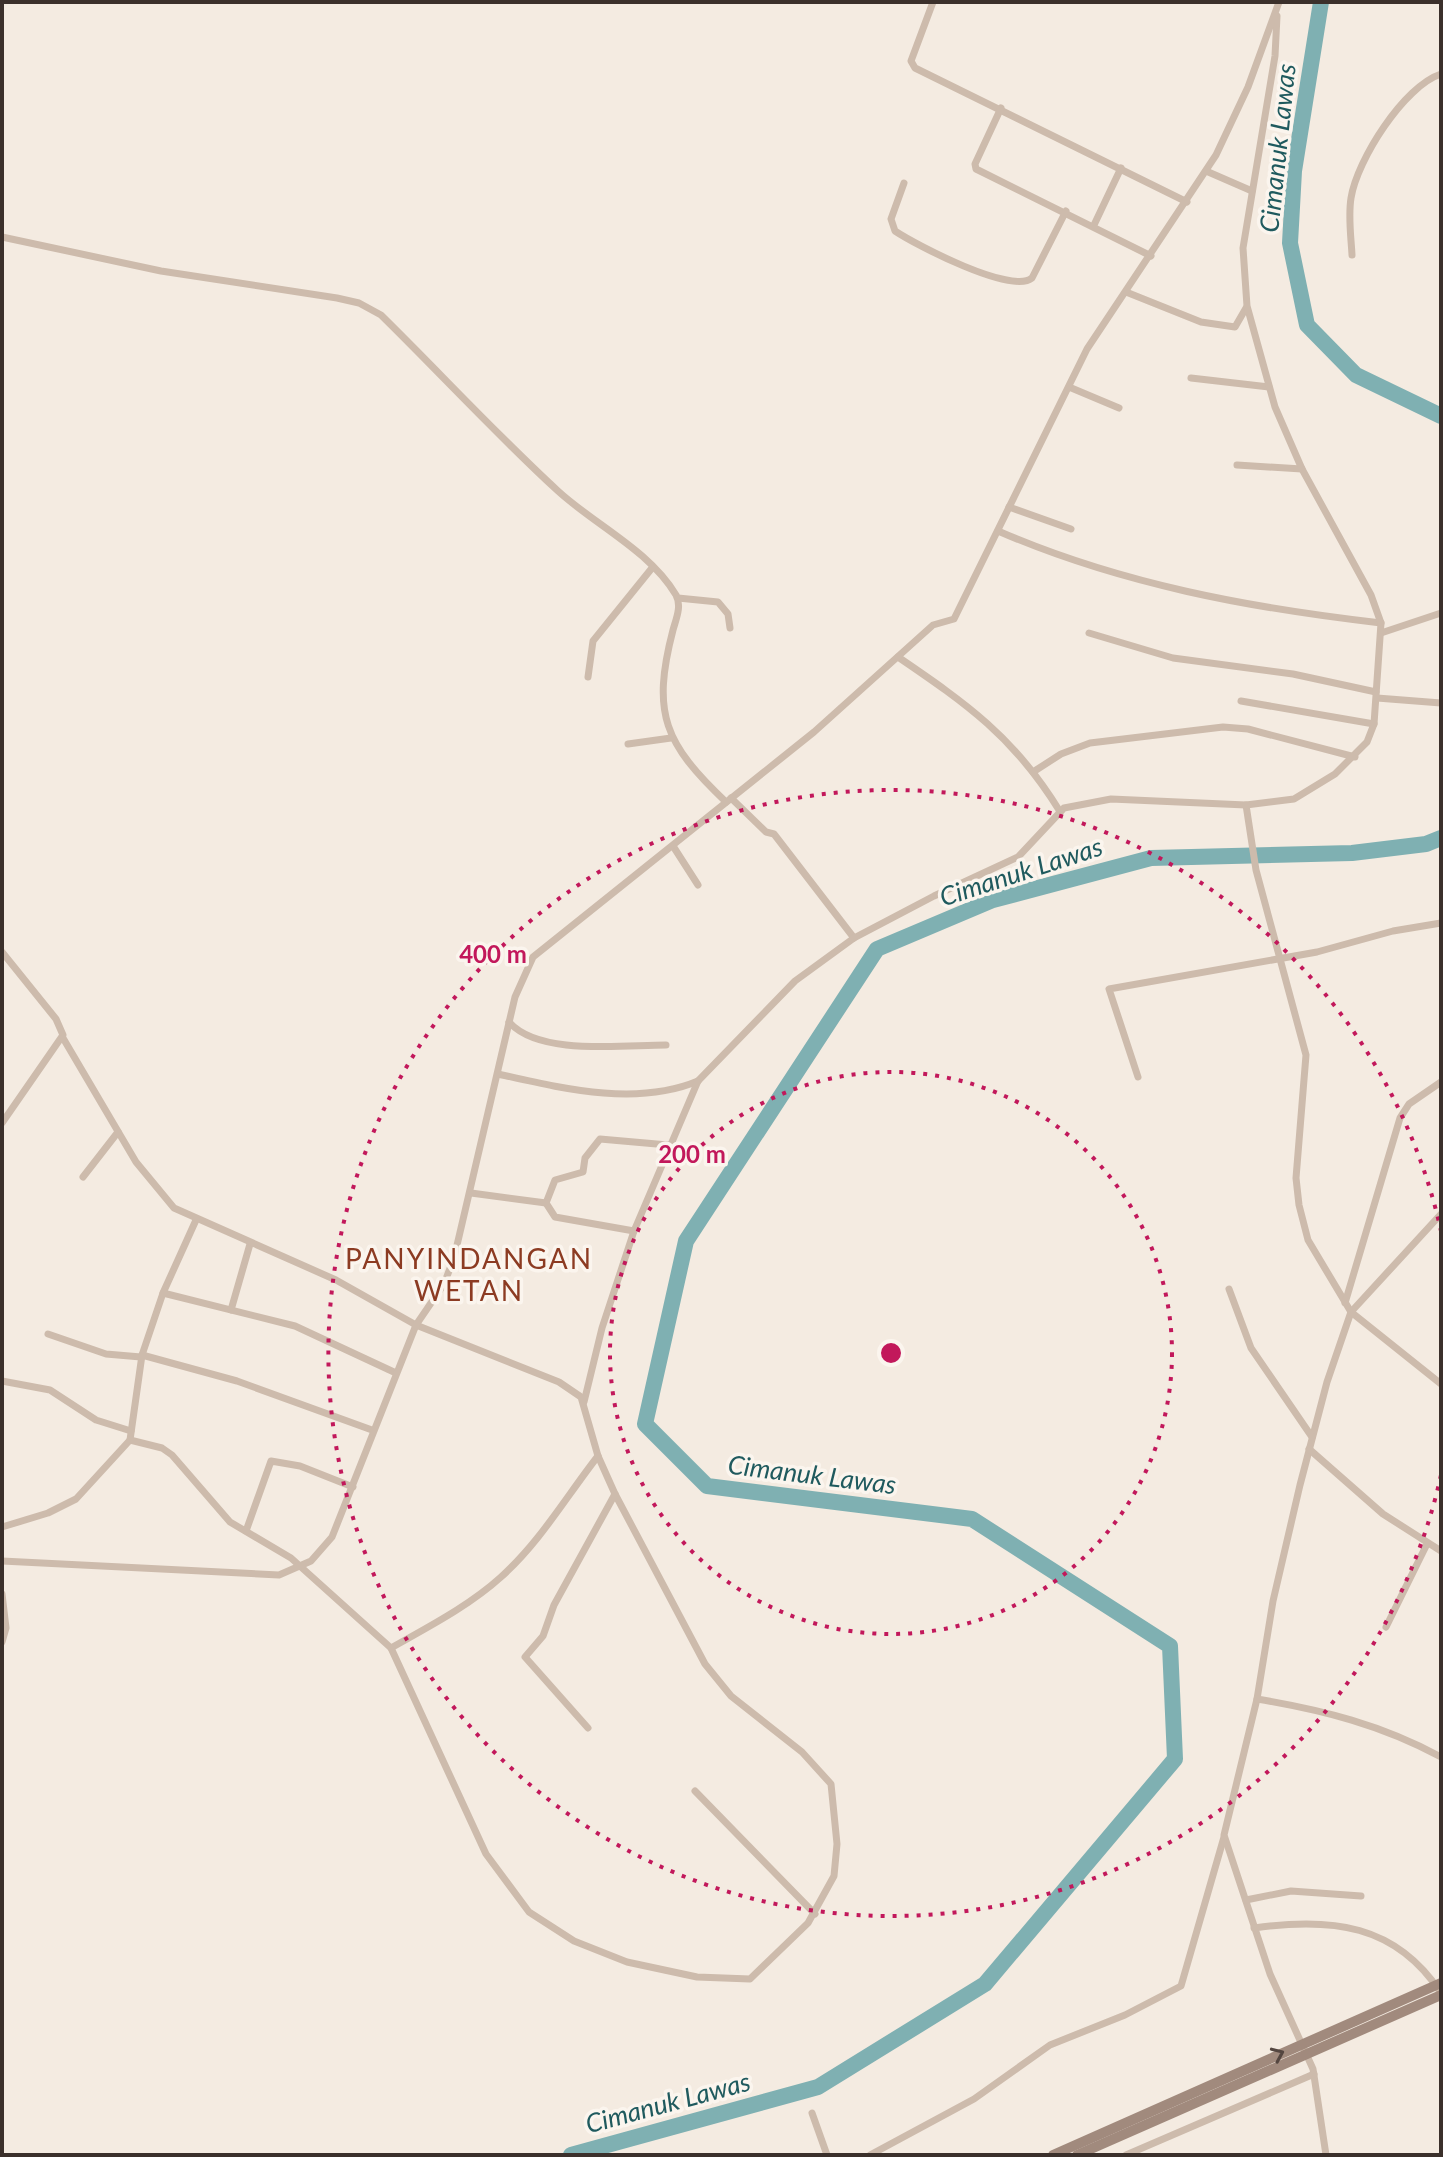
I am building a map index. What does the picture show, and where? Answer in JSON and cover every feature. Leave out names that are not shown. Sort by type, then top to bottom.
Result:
[{"type":"main road","points":[[1055,2155],[1233,2080],[1437,1986]]},
{"type":"main road","points":[[1077,2155],[1162,2111]]},
{"type":"street","points":[[933,2],[912,65],[1187,202]]},
{"type":"street","points":[[2,1561],[268,1576],[306,1573],[332,1537],[416,1325],[449,1274],[471,1193],[509,1022],[521,980],[533,957],[814,732],[933,625],[954,619],[1087,349],[1206,171],[1248,87],[1278,6]]},
{"type":"street","points":[[2,1381],[50,1390],[96,1420],[162,1448],[172,1455],[222,1515],[279,1548],[364,1620],[391,1648],[486,1854],[521,1904],[552,1928],[599,1951],[643,1967],[697,1977],[750,1979],[782,1951],[815,1914],[834,1876],[837,1844],[831,1784],[802,1752],[756,1717],[714,1678],[615,1494],[598,1456],[584,1402],[602,1328],[634,1231],[668,1145],[698,1081],[795,981],[854,938],[1018,857],[1036,842],[1059,810],[1080,802],[1111,799],[1246,805],[1294,799],[1309,793],[1355,757],[1374,724],[1381,623],[1371,595],[1302,469],[1269,387],[1247,306],[1243,248],[1275,56],[1278,6]]},
{"type":"street","points":[[1352,255],[1351,195],[1373,144],[1402,105],[1430,78],[1441,74]]},
{"type":"street","points":[[1001,108],[975,164],[976,169],[1066,211],[1151,256]]},
{"type":"street","points":[[1094,225],[1121,168]]},
{"type":"street","points":[[1206,171],[1252,191]]},
{"type":"street","points":[[904,183],[891,219],[895,231],[955,262],[1013,283],[1032,278],[1066,211]]},
{"type":"street","points":[[2,237],[161,271],[359,303],[381,315],[559,492],[652,568],[678,598],[678,613],[663,672],[664,706],[671,738],[692,769],[766,832],[774,834],[854,938]]},
{"type":"street","points":[[1126,292],[1191,318],[1231,328],[1237,325],[1247,306]]},
{"type":"street","points":[[1191,378],[1269,387]]},
{"type":"street","points":[[1069,387],[1119,408]]},
{"type":"street","points":[[1237,465],[1302,469]]},
{"type":"street","points":[[1009,507],[1071,529]]},
{"type":"street","points":[[998,531],[1071,561],[1137,580],[1250,605],[1381,623]]},
{"type":"street","points":[[588,677],[594,638],[652,568]]},
{"type":"street","points":[[678,598],[718,602],[728,614],[730,628]]},
{"type":"street","points":[[1381,633],[1441,613]]},
{"type":"street","points":[[1089,633],[1173,658],[1293,674],[1377,695],[1441,703]]},
{"type":"street","points":[[898,657],[974,709],[1033,772],[1059,810]]},
{"type":"street","points":[[1241,701],[1374,724]]},
{"type":"street","points":[[1033,772],[1061,754],[1090,743],[1223,727],[1248,729],[1355,757]]},
{"type":"street","points":[[628,744],[671,738]]},
{"type":"street","points":[[1246,805],[1256,870],[1306,1055],[1296,1178],[1308,1240],[1351,1312],[1441,1384]]},
{"type":"street","points":[[673,846],[698,885]]},
{"type":"street","points":[[1138,1077],[1109,989],[1280,958],[1441,923]]},
{"type":"street","points":[[2,952],[56,1019],[63,1038],[118,1132],[162,1196],[196,1220],[336,1280],[416,1325],[559,1382],[584,1402]]},
{"type":"street","points":[[509,1022],[522,1034],[553,1043],[666,1045]]},
{"type":"street","points":[[2,1123],[63,1038]]},
{"type":"street","points":[[498,1074],[549,1085],[649,1095],[698,1081]]},
{"type":"street","points":[[1345,1303],[1400,1118],[1409,1104],[1441,1082]]},
{"type":"street","points":[[83,1177],[118,1132]]},
{"type":"street","points":[[546,1203],[555,1180],[583,1172],[585,1158],[600,1139],[668,1145]]},
{"type":"street","points":[[471,1193],[546,1203],[555,1217],[634,1231]]},
{"type":"street","points":[[870,2155],[974,2099],[1050,2045],[1125,2015],[1181,1986],[1224,1835],[1257,1699],[1273,1601],[1312,1437],[1351,1312],[1441,1214]]},
{"type":"street","points":[[2,1527],[48,1513],[76,1499],[131,1435],[141,1356],[163,1293],[196,1220]]},
{"type":"street","points":[[231,1310],[250,1244]]},
{"type":"street","points":[[1229,1289],[1251,1348],[1312,1437]]},
{"type":"street","points":[[163,1293],[295,1326],[396,1373]]},
{"type":"street","points":[[48,1334],[106,1354],[141,1356],[237,1381],[372,1430]]},
{"type":"street","points":[[1309,1449],[1383,1514],[1441,1551]]},
{"type":"street","points":[[391,1648],[452,1612],[504,1575],[548,1527],[598,1456]]},
{"type":"street","points":[[246,1531],[271,1461],[300,1466],[353,1487]]},
{"type":"street","points":[[588,1728],[525,1657],[545,1634],[554,1605],[615,1494]]},
{"type":"street","points":[[1386,1627],[1427,1544]]},
{"type":"street","points":[[2,1594],[6,1628],[2,1642]]},
{"type":"street","points":[[1257,1699],[1338,1714],[1377,1726],[1441,1757]]},
{"type":"street","points":[[695,1791],[815,1914]]},
{"type":"street","points":[[1224,1835],[1276,1988],[1314,2071],[1326,2155]]},
{"type":"street","points":[[1246,1900],[1291,1891],[1361,1896]]},
{"type":"street","points":[[1254,1928],[1307,1924],[1368,1932],[1401,1949],[1437,1986]]},
{"type":"street","points":[[1126,2155],[1314,2071]]},
{"type":"street","points":[[1233,2080],[1243,2102]]},
{"type":"street","points":[[812,2113],[827,2155]]},
{"type":"waterway","name":"Cimanuk Lawas","points":[[1321,2],[1294,171],[1290,243],[1307,325],[1356,375],[1441,416]]},
{"type":"waterway","name":"Cimanuk Lawas","points":[[571,2155],[818,2087],[985,1984],[1175,1759],[1170,1646],[972,1519],[707,1486],[645,1424],[686,1241],[877,949],[993,900],[1151,858],[1352,853],[1426,844],[1441,838]]},
{"type":"district","name":"PANYINDANGAN WETAN","points":[[469,1275]]}]
